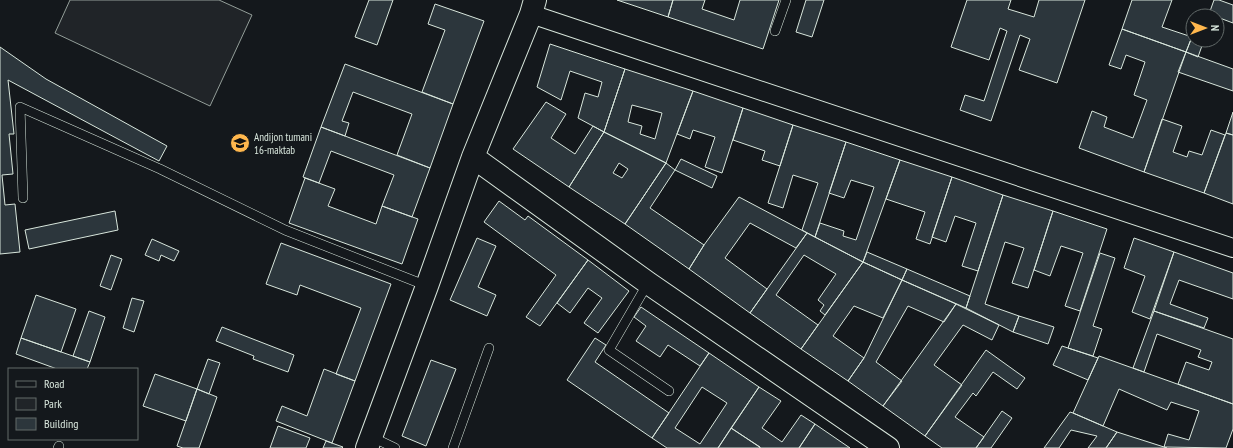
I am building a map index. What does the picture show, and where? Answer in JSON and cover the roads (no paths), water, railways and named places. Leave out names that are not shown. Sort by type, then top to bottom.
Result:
[{"type":"street","points":[[370,442],[428,286],[473,157],[533,7],[1233,248]]},
{"type":"street","points":[[473,157],[648,282],[888,448]]},
{"type":"lane","points":[[775,31],[786,0]]},
{"type":"lane","points":[[23,198],[20,107],[160,169],[285,230],[428,286]]},
{"type":"lane","points":[[648,282],[609,350],[669,391]]},
{"type":"lane","points":[[453,448],[489,348]]},
{"type":"lane","points":[[370,442],[395,448]]},
{"type":"place","name":"Andijon tumani 16-maktab","points":[[240,143]]}]
